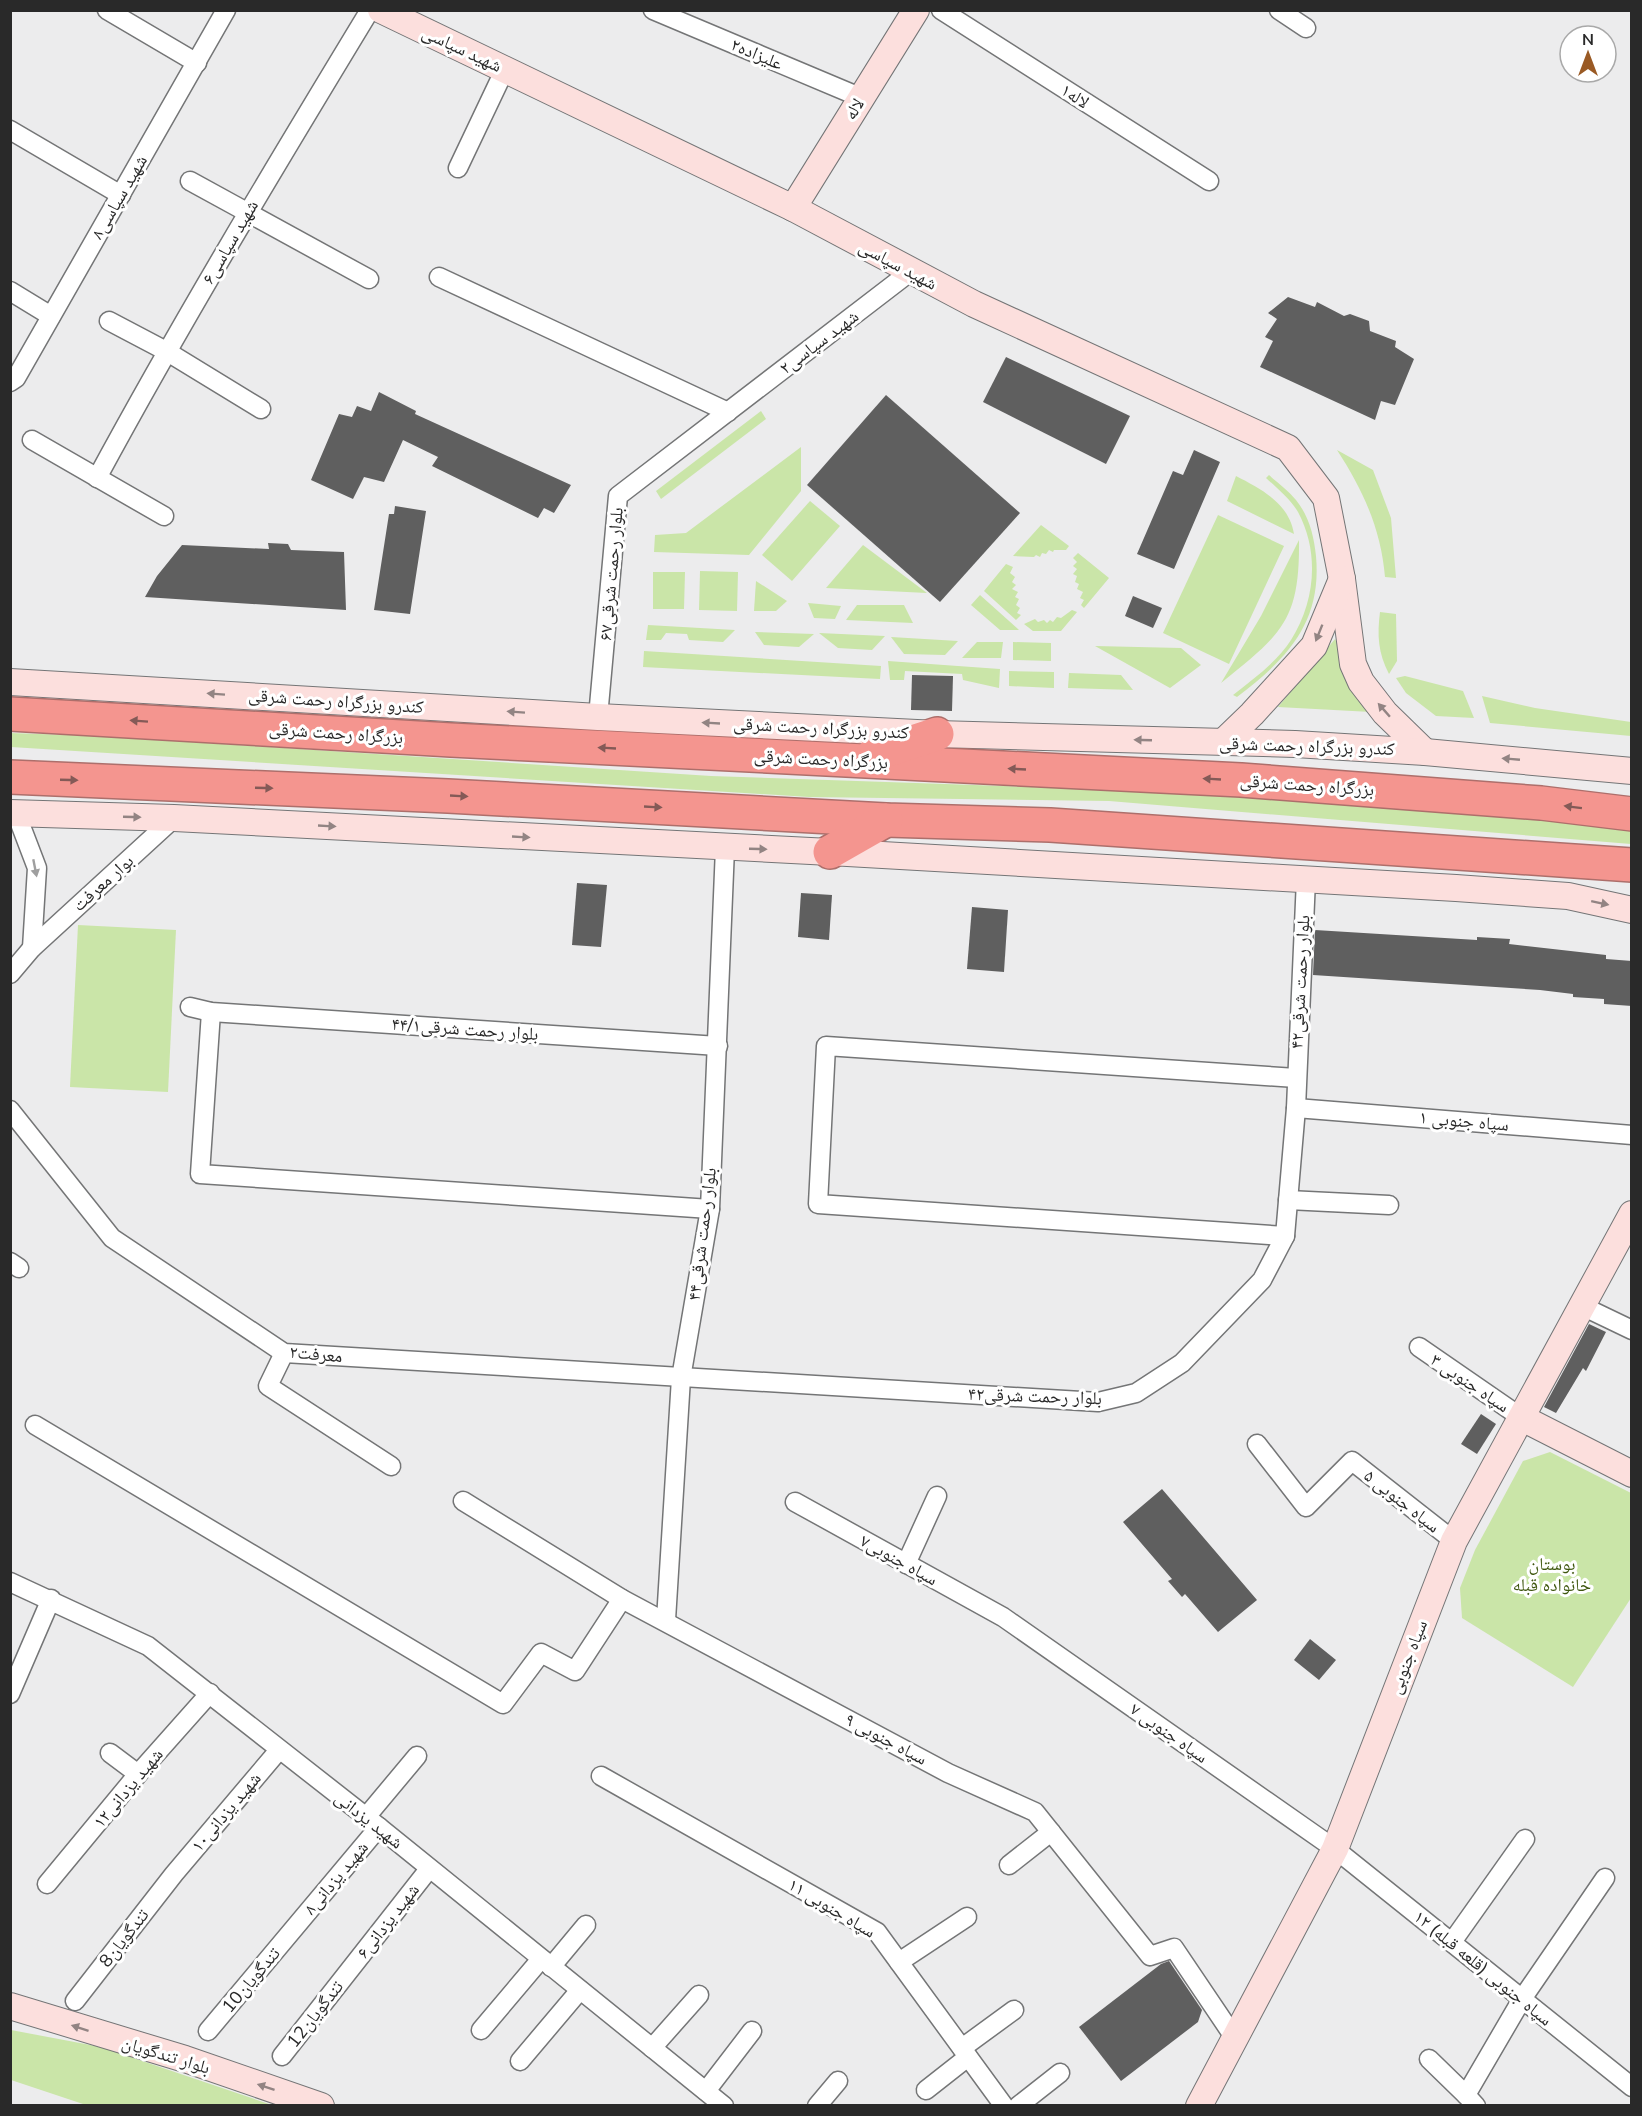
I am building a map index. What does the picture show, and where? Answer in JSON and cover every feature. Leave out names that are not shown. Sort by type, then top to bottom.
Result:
[{"type":"highway","points":[[10,700],[78,717]]},
{"type":"highway","name":"بزرگراه رحمت شرقی","points":[[10,714],[451,740],[1253,781],[1541,803],[1632,814]]},
{"type":"highway","points":[[854,760],[937,734]]},
{"type":"highway","points":[[10,777],[448,796],[886,820],[1050,825],[1632,865]]},
{"type":"highway","points":[[830,852],[886,820]]},
{"type":"street","points":[[107,10],[196,63]]},
{"type":"street","name":"شهید سپاسی۸","points":[[10,382],[16,378],[226,10]]},
{"type":"street","name":"شهید سپاسی۶","points":[[98,478],[166,351],[247,212],[370,10]]},
{"type":"street","name":"شهید سپاسی","points":[[381,10],[793,208],[974,304],[1288,448],[1326,498],[1342,579],[1353,664],[1361,682],[1385,713],[1425,752]]},
{"type":"street","name":"علیزاده۲","points":[[653,10],[862,98]]},
{"type":"street","name":"لاله","points":[[793,208],[916,10]]},
{"type":"street","name":"۱لاله","points":[[941,10],[1209,181]]},
{"type":"street","points":[[1279,10],[1306,28]]},
{"type":"street","points":[[458,168],[505,69]]},
{"type":"street","points":[[10,130],[121,195]]},
{"type":"street","points":[[190,182],[369,279]]},
{"type":"street","name":"شهید سپاسی۲","points":[[728,412],[910,272]]},
{"type":"street","points":[[438,277],[728,412]]},
{"type":"street","points":[[10,291],[51,316]]},
{"type":"street","points":[[109,321],[166,351],[261,409]]},
{"type":"street","name":"بلوار رحمت شرقی۶۷","points":[[598,717],[618,496],[728,412]]},
{"type":"street","points":[[32,440],[164,516]]},
{"type":"street","points":[[1223,742],[1314,646],[1342,579]]},
{"type":"street","name":"کندرو بزرگراه رحمت شرقی","points":[[10,682],[598,717],[937,734],[1223,742],[1425,752],[1632,771]]},
{"type":"street","points":[[32,948],[37,868],[13,813],[174,818],[1306,879],[1568,896],[1632,910]]},
{"type":"street","name":"بوار معرفت","points":[[10,974],[32,948],[174,818]]},
{"type":"street","name":"۴۴بلوار رحمت شرقی","points":[[666,1620],[681,1378],[710,1209],[725,848]]},
{"type":"street","name":"بلوار رحمت شرقی۴۲","points":[[681,1378],[1098,1402],[1136,1393],[1182,1363],[1262,1280],[1285,1236],[1296,1108],[1306,879]]},
{"type":"street","name":"بلوار رحمت شرقی۴۴/۱","points":[[190,1007],[211,1012],[718,1046]]},
{"type":"street","points":[[211,1012],[200,1174],[710,1209]]},
{"type":"street","points":[[1285,1236],[818,1204],[826,1047],[1296,1078]]},
{"type":"street","name":"۱ سپاه جنوبی","points":[[1296,1108],[1632,1135]]},
{"type":"street","name":"معرفت۲","points":[[10,1110],[112,1238],[284,1353],[681,1378]]},
{"type":"street","points":[[1288,1200],[1389,1205]]},
{"type":"street","name":"سپاه جنوبی","points":[[1198,2106],[1236,2040],[1335,1849],[1454,1541],[1632,1214]]},
{"type":"street","points":[[1582,1306],[1632,1330]]},
{"type":"street","name":"۳ سپاه جنوبی","points":[[1419,1347],[1522,1418]]},
{"type":"street","points":[[284,1353],[268,1386],[391,1466]]},
{"type":"street","points":[[1522,1418],[1632,1474]]},
{"type":"street","points":[[35,1425],[503,1704],[541,1653],[575,1671],[622,1599]]},
{"type":"street","name":"۵ سپاه جنوبی","points":[[1257,1444],[1306,1508],[1352,1461],[1454,1541]]},
{"type":"street","points":[[906,1564],[937,1496]]},
{"type":"street","name":"۹ سپاه جنوبی","points":[[463,1501],[622,1599],[666,1620],[948,1773],[1035,1812],[1150,1956],[1174,1948],[1236,2040]]},
{"type":"street","name":"سپاه جنوبی۷","points":[[795,1503],[1003,1617]]},
{"type":"street","name":"شهید یزدانی","points":[[10,1582],[51,1599],[148,1646],[373,1822],[724,2106]]},
{"type":"street","points":[[10,1694],[51,1599]]},
{"type":"street","name":"۷ سپاه جنوبی","points":[[1003,1617],[1335,1849]]},
{"type":"street","name":"شهید یزدانی۱۲","points":[[47,1884],[138,1774],[210,1693]]},
{"type":"street","name":"شهید یزدانی۱۰","points":[[174,1874],[279,1750]]},
{"type":"street","points":[[110,1753],[138,1774]]},
{"type":"street","name":"شهید یزدانی۸","points":[[293,1929],[373,1822],[417,1756]]},
{"type":"street","name":"۱۱ سپاه جنوبی","points":[[601,1776],[877,1932],[1006,2105]]},
{"type":"street","points":[[1009,1865],[1051,1832]]},
{"type":"street","points":[[1452,1942],[1525,1839]]},
{"type":"street","name":"۱۲ سپاه جنوبی (قلعه قبله)","points":[[1335,1849],[1632,2087]]},
{"type":"street","name":"شهید یزدانی۶","points":[[347,1973],[429,1869]]},
{"type":"street","name":"8تندگویان","points":[[75,2001],[174,1874]]},
{"type":"street","points":[[1429,2059],[1471,2100],[1522,1999],[1605,1878]]},
{"type":"street","points":[[899,1962],[968,1917]]},
{"type":"street","points":[[481,2030],[586,1925]]},
{"type":"street","name":"10تندگویان","points":[[208,2031],[293,1929]]},
{"type":"street","name":"12تندگویان","points":[[282,2056],[347,1973]]},
{"type":"street","points":[[520,2061],[580,1990]]},
{"type":"street","points":[[652,2048],[699,1995]]},
{"type":"street","name":"بلوار تندگویان","points":[[10,2006],[185,2059],[321,2106]]},
{"type":"street","points":[[926,2090],[965,2052],[1014,2010]]},
{"type":"street","points":[[706,2091],[752,2031]]},
{"type":"street","points":[[1006,2105],[1060,2073]]},
{"type":"street","points":[[817,2106],[838,2081]]},
{"type":"green space","points":[[761,411],[766,419],[661,499],[656,491]]},
{"type":"green space","points":[[801,447],[801,491],[749,555],[654,552],[655,535],[686,533]]},
{"type":"green space","points":[[1337,450],[1373,470],[1391,518],[1396,578],[1385,577],[1375,526],[1363,495]]},
{"type":"green space","points":[[1269,475],[1287,490],[1301,506],[1308,519],[1316,556],[1313,601],[1307,620],[1286,653],[1237,697],[1233,695],[1272,663],[1291,640],[1310,594],[1312,560],[1305,528],[1292,503],[1266,478]]},
{"type":"green space","points":[[1236,476],[1255,486],[1280,505],[1291,523],[1294,534],[1227,501]]},
{"type":"green space","points":[[810,501],[840,526],[792,581],[762,555]]},
{"type":"green space","points":[[1218,515],[1284,546],[1229,664],[1163,633]]},
{"type":"green space","points":[[1041,525],[1069,546],[1066,550],[1054,550],[1053,552],[1049,550],[1046,554],[1042,553],[1040,557],[1036,555],[1034,557],[1013,556]]},
{"type":"green space","points":[[1299,540],[1296,590],[1283,624],[1259,652],[1221,683],[1261,616]]},
{"type":"green space","points":[[863,545],[927,593],[826,588]]},
{"type":"green space","points":[[1078,553],[1109,578],[1084,608],[1081,605],[1084,600],[1080,598],[1083,592],[1077,589],[1079,584],[1075,582],[1077,576],[1073,574],[1077,569],[1073,566],[1077,562],[1073,558]]},
{"type":"green space","points":[[1006,564],[1013,567],[1010,573],[1015,577],[1012,582],[1016,585],[1012,589],[1018,592],[1015,597],[1019,599],[1016,605],[1020,608],[1017,613],[1021,615],[1016,620],[984,591]]},
{"type":"green space","points":[[700,571],[738,572],[737,611],[699,610]]},
{"type":"green space","points":[[653,572],[685,572],[684,609],[653,609]]},
{"type":"green space","points":[[756,581],[787,601],[776,611],[754,611]]},
{"type":"green space","points":[[980,595],[1019,630],[1000,630],[971,605]]},
{"type":"green space","points":[[808,603],[841,606],[835,619],[814,618]]},
{"type":"green space","points":[[857,605],[904,605],[913,623],[846,620]]},
{"type":"green space","points":[[1072,610],[1077,612],[1061,631],[1033,631],[1024,624],[1035,619],[1038,622],[1044,620],[1047,623],[1050,620],[1053,622],[1057,617],[1061,618]]},
{"type":"green space","points":[[1380,612],[1396,614],[1397,661],[1389,674],[1379,644]]},
{"type":"green space","points":[[648,625],[735,630],[723,642],[689,640],[687,634],[666,633],[661,640],[646,640]]},
{"type":"green space","points":[[755,632],[814,634],[799,647],[764,645]]},
{"type":"green space","points":[[819,633],[885,636],[872,650],[838,648]]},
{"type":"green space","points":[[891,637],[958,641],[945,655],[904,654]]},
{"type":"green space","points":[[1335,639],[1371,712],[1278,707]]},
{"type":"green space","points":[[977,642],[1003,642],[1001,658],[962,658]]},
{"type":"green space","points":[[1013,642],[1051,643],[1051,661],[1013,660]]},
{"type":"green space","points":[[1095,646],[1181,648],[1201,665],[1170,688]]},
{"type":"green space","points":[[644,651],[881,666],[880,679],[643,667]]},
{"type":"green space","points":[[888,661],[1000,669],[999,688],[963,680],[962,674],[905,671],[904,680],[890,680]]},
{"type":"green space","points":[[1009,671],[1054,672],[1054,688],[1009,686]]},
{"type":"green space","points":[[1069,673],[1121,675],[1133,690],[1068,688]]},
{"type":"green space","points":[[1405,676],[1463,691],[1474,718],[1436,716],[1406,693],[1396,678]]},
{"type":"green space","points":[[1482,696],[1535,708],[1631,722],[1631,736],[1490,723]]},
{"type":"green space","points":[[10,733],[101,736],[711,776],[1179,792],[1631,827],[1631,844],[1109,801],[809,797],[11,747]]},
{"type":"green space","points":[[78,925],[176,930],[168,1092],[70,1087]]},
{"type":"green space","name":"بوستان خانواده قبله","points":[[1550,1452],[1631,1493],[1631,1598],[1573,1687],[1462,1618],[1460,1588],[1475,1550],[1523,1461]]},
{"type":"green space","points":[[11,2030],[101,2047],[272,2105],[89,2106],[11,2080]]},
{"type":"building","points":[[1288,297],[1315,307],[1317,302],[1344,316],[1350,314],[1369,321],[1370,331],[1396,341],[1395,347],[1414,359],[1395,405],[1381,401],[1375,420],[1260,367],[1273,341],[1265,337],[1277,319],[1268,313]]},
{"type":"building","points":[[1006,357],[1130,416],[1106,464],[983,402]]},
{"type":"building","points":[[379,392],[416,411],[415,414],[571,485],[554,513],[544,508],[538,518],[432,466],[438,457],[403,440],[384,482],[364,477],[353,499],[311,480],[339,414],[352,417],[357,406],[371,411]]},
{"type":"building","points":[[886,395],[1020,513],[940,602],[807,485]]},
{"type":"building","points":[[1194,450],[1220,462],[1174,569],[1137,554],[1173,471],[1183,475]]},
{"type":"building","points":[[395,506],[426,511],[410,614],[374,610],[389,514],[394,514]]},
{"type":"building","points":[[268,543],[288,544],[291,550],[344,552],[346,610],[145,597],[157,576],[182,545],[269,549]]},
{"type":"building","points":[[1133,596],[1162,608],[1153,628],[1125,616]]},
{"type":"building","points":[[912,675],[953,676],[952,711],[911,710]]},
{"type":"building","points":[[577,883],[607,885],[601,947],[572,945]]},
{"type":"building","points":[[801,893],[832,895],[829,940],[798,937]]},
{"type":"building","points":[[972,907],[1008,910],[1004,972],[967,969]]},
{"type":"building","points":[[1315,930],[1477,940],[1477,937],[1510,939],[1509,944],[1606,955],[1606,959],[1632,961],[1632,1006],[1604,1004],[1604,999],[1573,997],[1573,994],[1540,990],[1313,975]]},
{"type":"building","points":[[1589,1324],[1606,1332],[1586,1371],[1583,1368],[1556,1413],[1544,1407]]},
{"type":"building","points":[[1481,1414],[1496,1424],[1477,1454],[1461,1444]]},
{"type":"building","points":[[1162,1489],[1257,1600],[1218,1632],[1185,1594],[1182,1597],[1168,1581],[1172,1579],[1123,1522]]},
{"type":"building","points":[[1310,1639],[1336,1660],[1319,1680],[1294,1660]]},
{"type":"building","points":[[1169,1961],[1202,2010],[1198,2022],[1121,2081],[1079,2027],[1161,1964]]}]
